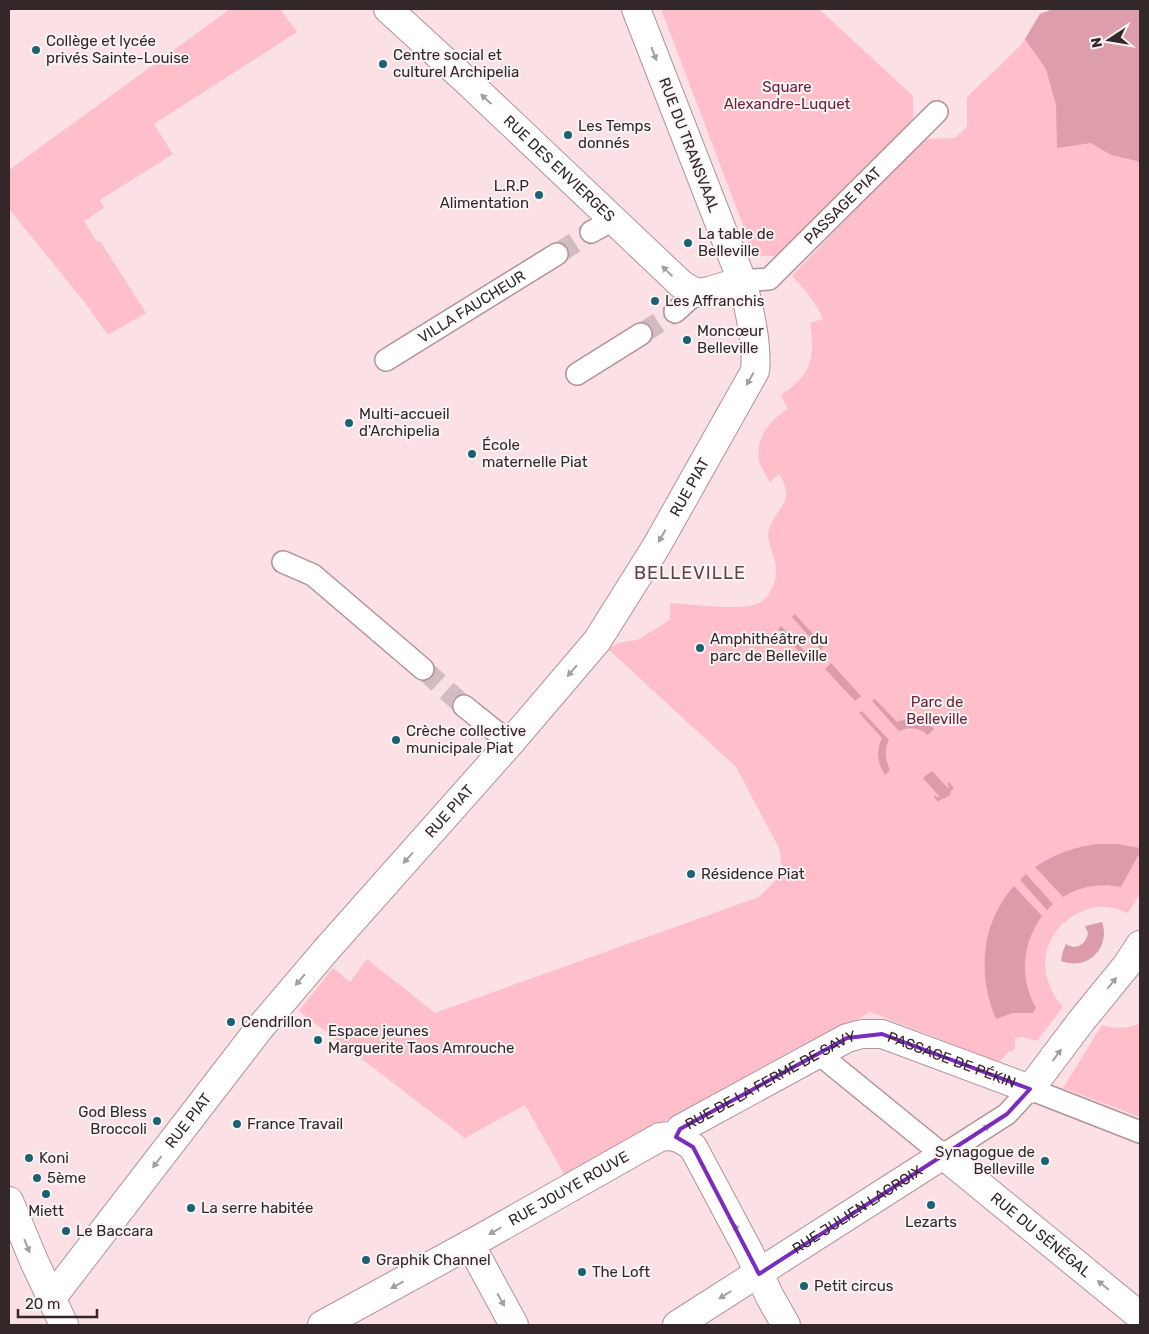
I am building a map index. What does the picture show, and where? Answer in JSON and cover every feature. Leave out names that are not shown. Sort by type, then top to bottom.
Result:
[{"type":"street","name":"RUE DES ENVIERGES","points":[[388,9],[471,85],[602,226],[696,293]]},
{"type":"street","name":"RUE DU TRANSVAAL","points":[[636,9],[742,281]]},
{"type":"street","name":"PASSAGE PIAT","points":[[742,281],[769,279],[937,112]]},
{"type":"street","name":"VILLA FAUCHEUR","points":[[386,360],[557,254]]},
{"type":"street","points":[[675,312],[696,293],[709,292],[742,281]]},
{"type":"street","name":"RUE PIAT","points":[[59,1318],[259,1029],[326,949],[597,641],[656,547],[755,371],[756,359],[748,302],[742,281]]},
{"type":"street","points":[[577,374],[641,334]]},
{"type":"street","points":[[284,562],[313,575],[423,669]]},
{"type":"street","points":[[464,706],[510,742]]},
{"type":"street","name":"RUE JULIEN LACROIX","points":[[677,1325],[1007,1114],[1054,1060],[1082,1020],[1127,965],[1140,945]]},
{"type":"street","name":"PASSAGE DE PÉKIN","points":[[872,1033],[882,1034],[1030,1089]]},
{"type":"street","name":"RUE DE LA FERME DE SAVY","points":[[676,1137],[680,1129],[847,1038],[872,1033]]},
{"type":"street","points":[[819,1054],[943,1155]]},
{"type":"street","points":[[1030,1089],[1140,1132]]},
{"type":"street","name":"RUE JOUYE ROUVE","points":[[322,1325],[660,1137],[669,1135],[676,1137]]},
{"type":"street","points":[[676,1137],[693,1147],[786,1325]]},
{"type":"street","name":"RUE DU SÉNÉGAL","points":[[943,1155],[1140,1316]]},
{"type":"street","points":[[9,1200],[59,1318]]},
{"type":"street","points":[[470,1244],[514,1325]]},
{"type":"highlighted area","points":[[882,1034],[1030,1089],[1007,1114],[759,1274],[693,1147],[676,1137],[680,1129],[847,1038]]},
{"type":"green space","points":[[230,9],[280,9],[297,32],[154,124],[173,154],[100,200],[104,208],[84,221],[97,242],[100,241],[146,313],[108,335],[86,304],[9,209],[9,170]]},
{"type":"green space","name":"Square Alexandre-Luquet","points":[[661,9],[819,9],[913,96],[913,124],[780,256],[759,256],[751,246]]},
{"type":"green space","name":"Parc de Belleville","points":[[1054,9],[1139,9],[1140,12],[1140,893],[1128,913],[1111,908],[1094,907],[1071,917],[1061,925],[1053,935],[1048,946],[1046,970],[1048,982],[1054,995],[1063,1007],[1037,1041],[1022,1037],[1015,1038],[1015,1050],[1008,1052],[999,1062],[870,1012],[744,1083],[691,1107],[565,1176],[525,1105],[465,1138],[299,1011],[333,968],[350,982],[367,959],[435,1013],[759,897],[783,873],[779,848],[736,767],[608,649],[617,644],[637,640],[670,620],[670,603],[739,607],[757,604],[769,594],[775,579],[776,569],[768,534],[772,521],[784,503],[786,491],[779,474],[770,482],[764,472],[759,461],[759,444],[765,430],[788,409],[781,395],[799,380],[809,365],[812,346],[810,323],[823,319],[814,302],[792,276],[884,180],[927,139],[955,138],[967,127],[967,97],[1021,45],[1040,14]]},
{"type":"green space","points":[[1140,1023],[1140,1117],[1063,1088],[1102,1025],[1121,1028]]},
{"type":"shaded area","points":[[1054,9],[1139,9],[1140,164],[1137,161],[1111,155],[1091,143],[1057,148],[1056,105],[1046,69],[1025,39],[1040,14]]},
{"type":"shaded area","points":[[795,614],[824,646],[821,650],[792,617]]},
{"type":"shaded area","points":[[781,626],[811,658],[808,661],[778,629]]},
{"type":"shaded area","points":[[831,663],[861,696],[855,701],[825,669]]},
{"type":"shaded area","points":[[875,699],[897,722],[917,720],[926,723],[934,729],[928,735],[915,728],[899,731],[872,701]]},
{"type":"shaded area","points":[[862,711],[889,740],[886,755],[890,770],[885,775],[878,757],[882,738],[859,713]]},
{"type":"shaded area","points":[[932,771],[948,788],[947,784],[949,782],[954,788],[950,792],[951,794],[938,802],[934,797],[935,795],[938,798],[939,796],[923,778]]},
{"type":"shaded area","points":[[1098,844],[1117,844],[1140,848],[1140,852],[1121,887],[1091,886],[1076,890],[1063,897],[1035,867],[1065,852]]},
{"type":"shaded area","points":[[1026,874],[1053,904],[1047,910],[1020,880]]},
{"type":"shaded area","points":[[1014,886],[1042,916],[1030,938],[1025,961],[1027,985],[1036,1008],[1033,1013],[1013,1013],[996,1019],[986,985],[986,950],[989,932],[995,916],[1003,900]]},
{"type":"shaded area","points":[[1102,922],[1103,940],[1095,955],[1080,963],[1061,961],[1066,944],[1074,947],[1080,945],[1088,933],[1085,926]]},
{"type":"tunnel","points":[[557,254],[591,232]]},
{"type":"tunnel","points":[[641,334],[675,312]]},
{"type":"tunnel","points":[[423,669],[464,706]]},
{"type":"place","name":"Collège et lycée privés Sainte-Louise","points":[[36,50]]},
{"type":"place","name":"Centre social et culturel Archipelia","points":[[383,64]]},
{"type":"place","name":"Les Temps donnés","points":[[568,135]]},
{"type":"place","name":"L.R.P Alimentation","points":[[539,195]]},
{"type":"place","name":"La table de Belleville","points":[[688,243]]},
{"type":"place","name":"Les Affranchis","points":[[655,301]]},
{"type":"place","name":"Moncœur Belleville","points":[[687,340]]},
{"type":"place","name":"Multi-accueil d'Archipelia","points":[[349,423]]},
{"type":"place","name":"École maternelle Piat","points":[[472,454]]},
{"type":"place","name":"Amphithéâtre du parc de Belleville","points":[[700,648]]},
{"type":"place","name":"Crèche collective municipale Piat","points":[[396,740]]},
{"type":"place","name":"Résidence Piat","points":[[691,874]]},
{"type":"place","name":"Cendrillon","points":[[231,1022]]},
{"type":"place","name":"Espace jeunes Marguerite Taos Amrouche","points":[[318,1040]]},
{"type":"place","name":"God Bless Broccoli","points":[[157,1121]]},
{"type":"place","name":"France Travail","points":[[237,1124]]},
{"type":"place","name":"Koni","points":[[29,1158]]},
{"type":"place","name":"Synagogue de Belleville","points":[[1045,1161]]},
{"type":"place","name":"5ème","points":[[37,1178]]},
{"type":"place","name":"Miett","points":[[46,1194]]},
{"type":"place","name":"Lezarts","points":[[931,1205]]},
{"type":"place","name":"La serre habitée","points":[[191,1208]]},
{"type":"place","name":"Le Baccara","points":[[66,1231]]},
{"type":"place","name":"Graphik Channel","points":[[366,1260]]},
{"type":"place","name":"The Loft","points":[[582,1272]]},
{"type":"place","name":"Petit circus","points":[[804,1286]]},
{"type":"district","name":"BELLEVILLE","points":[[690,573]]}]
